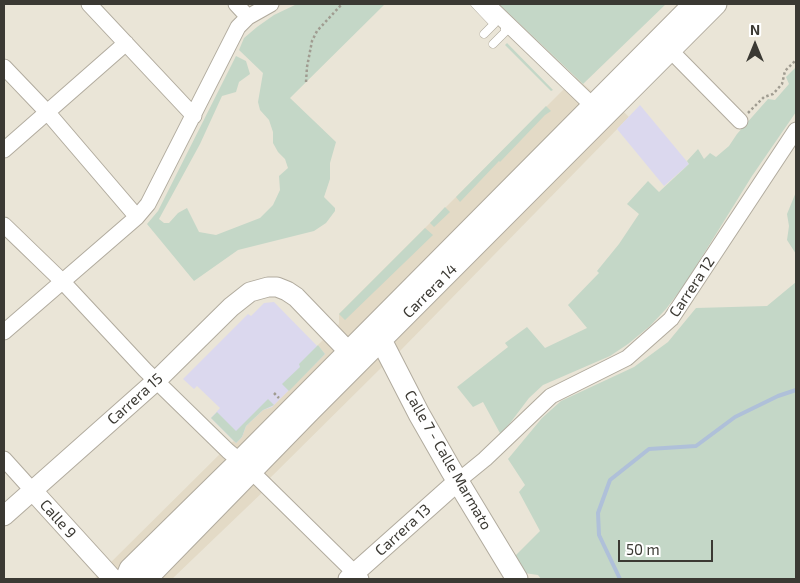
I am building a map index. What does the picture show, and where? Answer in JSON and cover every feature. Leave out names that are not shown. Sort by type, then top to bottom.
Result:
[{"type":"main road","name":"Carrera 14","points":[[146,579],[348,351],[694,4]]},
{"type":"main road","name":"Carrera 14","points":[[126,579],[130,568],[246,466],[381,340],[716,4]]},
{"type":"main road","name":"Calle 7 - Calle Marmato","points":[[381,340],[458,481],[517,579]]},
{"type":"street","points":[[89,4],[194,116]]},
{"type":"street","points":[[236,4],[248,16]]},
{"type":"street","points":[[4,332],[137,217],[148,204],[238,27],[248,16],[271,4]]},
{"type":"street","points":[[487,4],[593,106]]},
{"type":"street","points":[[4,150],[126,43]]},
{"type":"street","points":[[670,50],[740,121]]},
{"type":"street","points":[[4,68],[48,113],[137,217]]},
{"type":"street","name":"Carrera 12","points":[[458,481],[485,460],[551,396],[628,358],[671,318],[796,130]]},
{"type":"street","points":[[7,233],[62,282],[156,381],[246,466],[354,577]]},
{"type":"street","name":"Carrera 15","points":[[4,516],[156,381],[242,297],[258,289],[278,287],[296,297],[348,351]]},
{"type":"street","name":"Calle 9","points":[[4,459],[113,579]]},
{"type":"street","name":"Carrera 13","points":[[354,577],[458,481]]},
{"type":"lane","points":[[475,4],[494,24],[484,34]]},
{"type":"lane","points":[[494,44],[505,32],[505,21]]},
{"type":"path","points":[[306,82],[312,41],[317,31],[342,4]]},
{"type":"path","points":[[740,121],[764,97],[773,94],[782,84],[785,71],[796,60]]},
{"type":"path","points":[[274,393],[280,399]]},
{"type":"shaded area","points":[[576,77],[600,99],[617,105],[629,117],[399,352],[265,483],[268,487],[172,579],[94,579],[231,443],[234,441],[236,443],[242,437],[246,426],[263,410],[272,407],[325,354],[318,345],[339,324],[339,314]]},
{"type":"shaded area","points":[[640,105],[689,164],[664,186],[617,129]]},
{"type":"shaded area","points":[[274,302],[325,354],[272,407],[263,410],[246,426],[242,437],[236,443],[211,418],[220,408],[197,386],[194,389],[183,379],[248,314],[251,316],[264,303]]},
{"type":"green space","points":[[297,4],[385,4],[290,98],[336,142],[330,163],[330,179],[324,197],[335,208],[335,211],[326,223],[314,231],[238,250],[194,281],[147,224],[158,211],[236,56],[246,61],[250,74],[239,82],[236,92],[222,96],[200,144],[159,219],[164,223],[169,223],[178,213],[187,208],[199,232],[216,235],[260,218],[273,205],[280,190],[279,176],[288,168],[285,159],[273,143],[273,132],[269,120],[260,110],[258,102],[263,73],[239,50],[244,38],[257,27],[274,15]]},
{"type":"green space","points":[[499,4],[666,4],[583,84]]},
{"type":"green space","points":[[507,43],[553,90],[551,91],[505,45]]},
{"type":"green space","points":[[796,67],[796,112],[752,176],[685,284],[666,309],[650,326],[610,356],[543,385],[529,398],[501,435],[483,402],[473,407],[457,387],[508,347],[505,343],[527,327],[545,348],[587,328],[568,305],[599,273],[597,271],[619,244],[639,214],[627,204],[648,181],[659,192],[689,164],[687,161],[698,149],[704,159],[710,153],[716,157],[729,146],[737,134],[768,99],[775,100],[789,84],[786,77]]},
{"type":"green space","points":[[546,106],[551,111],[460,202],[456,197]]},
{"type":"green space","points":[[796,192],[796,254],[787,240],[789,226],[787,214]]},
{"type":"green space","points":[[445,207],[450,212],[434,227],[430,223]]},
{"type":"green space","points":[[425,228],[433,235],[345,320],[339,314]]},
{"type":"green space","points":[[796,282],[796,579],[541,579],[538,575],[524,573],[514,557],[540,531],[519,492],[525,485],[508,459],[542,418],[561,401],[634,367],[668,342],[696,308],[767,306]]},
{"type":"green space","points":[[318,345],[325,354],[289,391],[282,384],[300,367],[299,364]]},
{"type":"green space","points":[[268,399],[274,405],[263,410],[246,426],[242,437],[236,443],[211,418],[217,412],[236,431]]},
{"type":"waterway","points":[[620,579],[599,535],[598,513],[610,480],[649,449],[696,446],[735,417],[778,396],[796,390]]}]
